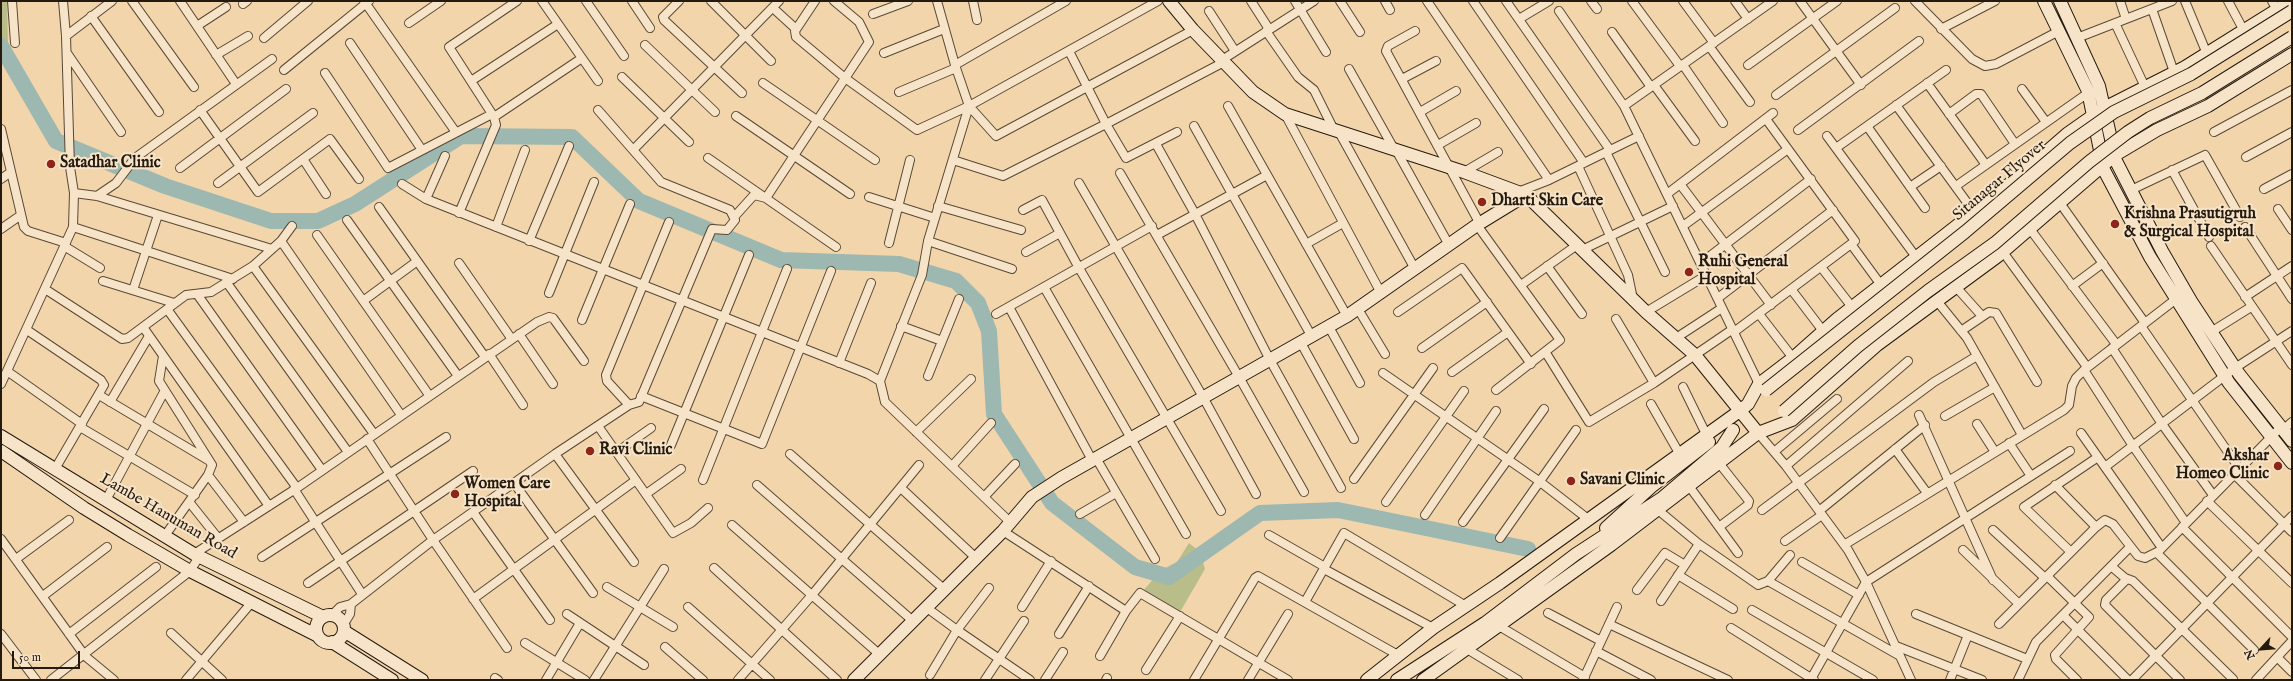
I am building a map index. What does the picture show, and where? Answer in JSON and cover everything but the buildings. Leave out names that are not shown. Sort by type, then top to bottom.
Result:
[{"type":"street","points":[[12,1],[15,42]]},
{"type":"street","points":[[1,384],[73,227],[74,193],[70,167],[67,52],[63,1]]},
{"type":"street","points":[[66,36],[112,1]]},
{"type":"street","points":[[132,1],[194,87]]},
{"type":"street","points":[[180,1],[236,84]]},
{"type":"street","points":[[264,38],[308,1]]},
{"type":"street","points":[[409,22],[441,1]]},
{"type":"street","points":[[459,213],[495,129],[493,115],[450,45],[517,1]]},
{"type":"street","points":[[542,1],[598,81]]},
{"type":"street","points":[[586,1],[624,56]]},
{"type":"street","points":[[632,1],[650,28]]},
{"type":"street","points":[[679,1],[663,17],[742,93]]},
{"type":"street","points":[[711,1],[771,61]]},
{"type":"street","points":[[814,1],[796,29],[796,37],[845,78],[917,130],[969,106],[1158,1]]},
{"type":"street","points":[[766,198],[869,42],[859,22],[834,1]]},
{"type":"street","points":[[873,14],[908,1]]},
{"type":"street","points":[[937,1],[955,66],[969,106],[996,136],[1193,30]]},
{"type":"street","points":[[972,1],[977,20]]},
{"type":"street","points":[[899,92],[955,66],[1066,1]]},
{"type":"street","points":[[1169,1],[1193,30],[1253,92],[1285,114],[1395,149],[1522,193],[1633,300],[1695,355],[1744,407],[1758,433],[1786,466],[1844,545],[1866,582],[1911,680]]},
{"type":"street","points":[[1251,1],[1298,78],[1313,88],[1414,269]]},
{"type":"street","points":[[1294,1],[1326,52]]},
{"type":"street","points":[[953,160],[1003,176],[1106,124],[1223,61],[1235,51],[1314,1]]},
{"type":"street","points":[[1340,1],[1360,32]]},
{"type":"street","points":[[1385,1],[1390,10]]},
{"type":"street","points":[[1427,1],[1549,180]]},
{"type":"street","points":[[1473,1],[1581,164],[1629,280],[1633,300]]},
{"type":"street","points":[[1506,1],[1608,151],[1640,222],[1665,272]]},
{"type":"street","points":[[1519,19],[1549,1]]},
{"type":"street","points":[[1591,1],[1597,9]]},
{"type":"street","points":[[1632,1],[1682,65],[1724,123]]},
{"type":"street","points":[[1683,1],[1750,102]]},
{"type":"street","points":[[1735,1],[1748,19]]},
{"type":"street","points":[[1624,106],[1773,1]]},
{"type":"street","points":[[1800,1],[1861,85]]},
{"type":"street","points":[[1748,65],[1837,1]]},
{"type":"street","points":[[1915,1],[1941,29],[1978,64],[1985,66],[1996,64],[2059,31]]},
{"type":"street","points":[[1941,29],[1995,1]]},
{"type":"street","points":[[2044,1],[2088,93],[2103,165],[2150,257],[2175,300],[2225,376],[2292,463]]},
{"type":"street","points":[[2060,1],[2100,86],[2115,155],[2162,251],[2185,292],[2235,368],[2285,426],[2292,441]]},
{"type":"street","points":[[2120,1],[2126,19]]},
{"type":"street","points":[[2077,38],[2172,1]]},
{"type":"street","points":[[2185,1],[2207,54]]},
{"type":"street","points":[[2228,1],[2244,31]]},
{"type":"street","points":[[1559,11],[1624,106],[1762,387],[1852,307],[1974,212],[2066,134],[2104,108],[2207,54],[2244,31],[2275,5],[2291,1]]},
{"type":"street","points":[[284,70],[366,2],[455,131]]},
{"type":"street","points":[[634,149],[747,36],[775,4],[796,29]]},
{"type":"street","points":[[196,26],[226,7]]},
{"type":"street","points":[[1776,95],[1895,8]]},
{"type":"street","points":[[2152,9],[2174,72]]},
{"type":"street","points":[[1209,11],[1235,51]]},
{"type":"street","name":"Sitanagar Flyover","points":[[1367,680],[1386,675],[1398,655],[1433,628],[1466,606],[1679,453],[1707,436],[1744,407],[1762,387],[1976,223],[2070,143],[2114,112],[2191,74],[2292,11]]},
{"type":"street","points":[[92,16],[159,112]]},
{"type":"street","points":[[2115,23],[2144,87]]},
{"type":"street","points":[[471,81],[558,24]]},
{"type":"street","points":[[884,53],[944,29]]},
{"type":"street","points":[[1416,30],[1385,49],[1438,145],[1479,225],[1560,340],[1546,353],[1496,390]]},
{"type":"street","points":[[1612,32],[1695,141]]},
{"type":"street","points":[[216,55],[248,36]]},
{"type":"street","points":[[1431,678],[1467,649],[1658,510],[1758,433],[1858,346],[1928,291],[1995,243],[2089,162],[2128,132],[2150,118],[2202,93],[2292,38]]},
{"type":"street","points":[[1798,130],[1919,41]]},
{"type":"street","points":[[350,43],[422,150]]},
{"type":"street","points":[[645,45],[715,112]]},
{"type":"street","points":[[1069,51],[1106,124],[1127,159],[1177,132]]},
{"type":"street","points":[[67,52],[121,132]]},
{"type":"street","points":[[1758,433],[1792,420],[1877,345],[2003,252],[2115,155],[2157,130],[2208,106],[2292,54]]},
{"type":"street","points":[[325,74],[387,168],[391,168],[455,131],[493,115],[582,58]]},
{"type":"street","points":[[97,196],[124,174],[135,158],[272,59]]},
{"type":"street","points":[[1402,80],[1436,61]]},
{"type":"street","points":[[1349,69],[1449,245]]},
{"type":"street","points":[[1836,148],[1946,70]]},
{"type":"street","points":[[622,77],[666,118],[689,142]]},
{"type":"street","points":[[763,83],[818,119],[875,160]]},
{"type":"street","points":[[1927,84],[1986,164]]},
{"type":"street","points":[[2022,89],[2046,122]]},
{"type":"street","points":[[180,168],[286,90]]},
{"type":"street","points":[[2214,132],[2292,90]]},
{"type":"street","points":[[1420,112],[1456,91]]},
{"type":"street","points":[[1956,186],[2088,93]]},
{"type":"street","points":[[1949,114],[1976,94],[1981,94],[2015,144]]},
{"type":"street","points":[[1896,105],[1974,212]]},
{"type":"street","points":[[969,106],[928,241],[922,275],[880,381],[885,402],[985,496],[1007,526],[1051,561],[1126,610]]},
{"type":"street","points":[[1228,106],[1347,316]]},
{"type":"street","points":[[200,110],[240,167],[260,192],[303,159],[331,140],[359,179]]},
{"type":"street","points":[[598,110],[662,182],[730,210],[735,218]]},
{"type":"street","points":[[218,183],[313,113]]},
{"type":"street","points":[[1285,114],[1381,293]]},
{"type":"street","points":[[736,116],[850,194]]},
{"type":"street","points":[[1546,353],[1589,422],[1654,383],[1759,314],[1851,244],[1854,238],[1788,149],[1770,116],[1667,194]]},
{"type":"street","points":[[1438,145],[1476,123]]},
{"type":"street","points":[[1194,126],[1312,337]]},
{"type":"street","points":[[1867,126],[1925,208]]},
{"type":"street","points":[[1,129],[21,215],[26,230],[65,244],[100,268]]},
{"type":"street","points":[[2246,157],[2292,132]]},
{"type":"street","points":[[854,680],[945,590],[1007,526],[1032,497],[1060,478],[1347,316],[1479,225],[1522,193],[1639,136]]},
{"type":"street","points":[[1827,136],[1916,257]]},
{"type":"street","points":[[1156,144],[1195,214],[1270,360],[1341,488]]},
{"type":"street","points":[[529,241],[569,146]]},
{"type":"street","points":[[1683,226],[1788,149]]},
{"type":"street","points":[[496,227],[525,150]]},
{"type":"street","points":[[1464,172],[1498,152]]},
{"type":"street","points":[[426,199],[445,156]]},
{"type":"street","points":[[2131,190],[2202,156],[2206,156],[2240,217]]},
{"type":"street","points":[[708,158],[836,247]]},
{"type":"street","points":[[303,159],[326,194]]},
{"type":"street","points":[[889,243],[910,160]]},
{"type":"street","points":[[1910,187],[1941,166]]},
{"type":"street","points":[[2172,170],[2209,237]]},
{"type":"street","points":[[1,179],[11,172]]},
{"type":"street","points":[[1120,173],[1239,376],[1304,492]]},
{"type":"street","points":[[2264,189],[2292,174]]},
{"type":"street","points":[[1157,236],[1267,175]]},
{"type":"street","points":[[1701,263],[1811,179]]},
{"type":"street","points":[[549,293],[594,182]]},
{"type":"street","points":[[1079,183],[1114,248],[1203,397],[1256,494]]},
{"type":"street","points":[[402,184],[426,199],[459,213],[839,363],[880,381]]},
{"type":"street","points":[[1680,184],[1771,305]]},
{"type":"street","points":[[74,193],[97,196],[272,249]]},
{"type":"street","points":[[318,636],[317,624],[340,607],[351,604],[433,540],[555,454],[630,405],[639,402],[712,229],[727,230],[754,195],[766,198]]},
{"type":"street","points":[[869,197],[935,218]]},
{"type":"street","points":[[1023,210],[1042,200],[1079,268],[1221,511]]},
{"type":"street","points":[[582,320],[604,270],[630,204]]},
{"type":"street","points":[[2060,204],[2103,263],[2236,471],[2292,532]]},
{"type":"street","points":[[938,206],[1022,230]]},
{"type":"street","points":[[1521,285],[1547,266],[1579,247],[1610,236],[1673,206]]},
{"type":"street","points":[[379,207],[416,262],[523,405]]},
{"type":"street","points":[[2278,209],[2292,230]]},
{"type":"street","points":[[1718,298],[1833,210]]},
{"type":"street","points":[[1,229],[21,215]]},
{"type":"street","points":[[134,290],[158,215]]},
{"type":"street","points":[[347,220],[458,376]]},
{"type":"street","points":[[630,405],[608,382],[606,375],[669,222]]},
{"type":"street","points":[[1306,244],[1343,223]]},
{"type":"street","points":[[45,288],[122,339],[128,338],[186,295],[211,292],[253,266],[282,242],[292,226]]},
{"type":"street","points":[[996,314],[1152,226]]},
{"type":"street","points":[[73,227],[147,251],[230,281],[348,452]]},
{"type":"street","points":[[2245,227],[2292,299]]},
{"type":"street","points":[[2030,229],[2114,346],[2162,424],[2214,495]]},
{"type":"street","points":[[1026,252],[1060,233]]},
{"type":"street","points":[[317,235],[429,395]]},
{"type":"street","points":[[928,241],[1012,269]]},
{"type":"street","points":[[282,242],[401,415]]},
{"type":"street","points":[[1851,244],[1881,285]]},
{"type":"street","points":[[2211,246],[2292,365]]},
{"type":"street","points":[[2003,252],[2086,369],[2184,525],[2292,637]]},
{"type":"street","points":[[671,445],[749,255]]},
{"type":"street","points":[[363,301],[416,262]]},
{"type":"street","points":[[459,263],[511,338]]},
{"type":"street","points":[[2072,286],[2103,263]]},
{"type":"street","points":[[253,266],[370,436],[390,474],[507,648]]},
{"type":"street","points":[[1547,266],[1582,314]]},
{"type":"street","points":[[2245,297],[2292,266]]},
{"type":"street","points":[[1821,267],[1852,307]]},
{"type":"street","points":[[1398,312],[1461,268],[1531,364]]},
{"type":"street","points":[[702,480],[787,269]]},
{"type":"street","points":[[641,396],[759,444],[764,442],[831,271]]},
{"type":"street","points":[[1646,312],[1707,275]]},
{"type":"street","points":[[103,281],[134,290],[171,306],[295,488],[362,594]]},
{"type":"street","points":[[839,363],[871,283]]},
{"type":"street","points":[[1044,287],[1186,534]]},
{"type":"street","points":[[1956,287],[1982,316]]},
{"type":"street","points":[[1791,289],[1823,332]]},
{"type":"street","points":[[1844,545],[2069,405],[2072,386],[2086,369],[2185,292]]},
{"type":"street","points":[[197,294],[322,470]]},
{"type":"street","points":[[928,376],[959,299]]},
{"type":"street","points":[[1937,301],[1961,331],[1977,356],[2022,435]]},
{"type":"street","points":[[1422,348],[1487,302]]},
{"type":"street","points":[[2211,332],[2251,306]]},
{"type":"street","points":[[1009,307],[1094,459],[1155,559]]},
{"type":"street","points":[[1676,338],[1722,308]]},
{"type":"street","points":[[1358,309],[1384,354]]},
{"type":"street","points":[[1961,331],[1989,312],[1996,313],[2037,382]]},
{"type":"street","points":[[1759,314],[1793,358]]},
{"type":"street","points":[[52,680],[85,656],[190,571],[196,556],[218,538],[322,470],[511,338],[538,322],[552,317],[584,361]]},
{"type":"street","points":[[1616,319],[1654,383]]},
{"type":"street","points":[[901,326],[942,341]]},
{"type":"street","points":[[143,327],[269,506]]},
{"type":"street","points":[[1329,327],[1360,383]]},
{"type":"street","points":[[26,330],[101,380],[104,385],[55,469]]},
{"type":"street","points":[[2105,467],[2235,368],[2292,331]]},
{"type":"street","points":[[1452,372],[1508,332]]},
{"type":"street","points":[[519,334],[553,384]]},
{"type":"street","points":[[110,402],[149,336]]},
{"type":"street","points":[[1301,343],[1354,439]]},
{"type":"street","points":[[163,356],[158,379],[164,392],[211,461],[212,465],[208,475],[190,503],[164,537]]},
{"type":"street","points":[[1762,510],[1934,382],[1977,356]]},
{"type":"street","points":[[1786,466],[1908,361]]},
{"type":"street","points":[[1354,479],[1433,368]]},
{"type":"street","points":[[7,372],[81,425],[130,457],[195,495]]},
{"type":"street","points":[[1383,373],[1539,481],[1588,519]]},
{"type":"street","points":[[916,432],[971,379]]},
{"type":"street","points":[[1683,387],[1707,436]]},
{"type":"street","points":[[1945,416],[1995,387]]},
{"type":"street","points":[[1386,502],[1464,390]]},
{"type":"street","points":[[106,500],[164,392]]},
{"type":"street","points":[[99,395],[211,461]]},
{"type":"street","points":[[1774,452],[1837,399]]},
{"type":"street","points":[[1651,404],[1679,453]]},
{"type":"street","points":[[1462,522],[1544,409]]},
{"type":"street","points":[[1424,515],[1496,411]]},
{"type":"street","points":[[1919,415],[1993,580]]},
{"type":"street","points":[[952,465],[990,423]]},
{"type":"street","points":[[1977,424],[1995,452]]},
{"type":"street","points":[[1785,541],[1821,513],[1925,425]]},
{"type":"street","points":[[598,426],[673,533],[691,523],[708,508]]},
{"type":"street","points":[[1999,624],[2096,527],[2105,520],[2109,521],[2138,556],[2145,558],[2159,550],[2270,436],[2285,426]]},
{"type":"street","points":[[617,452],[651,428]]},
{"type":"street","points":[[1500,538],[1576,430]]},
{"type":"street","points":[[1397,680],[1485,623],[1576,554],[1662,498],[1722,447],[1733,430],[1708,443],[1658,482],[1576,554]]},
{"type":"street","points":[[2081,433],[2159,550],[2254,650]]},
{"type":"street","name":"Lambe Hanuman Road","points":[[1,436],[196,556],[328,616]]},
{"type":"street","points":[[262,557],[446,437]]},
{"type":"street","points":[[2009,443],[2031,476]]},
{"type":"street","points":[[1894,450],[1928,493]]},
{"type":"street","points":[[1,451],[84,508],[190,571],[318,636],[324,641],[332,642],[392,680]]},
{"type":"street","points":[[1732,628],[1812,679],[1866,582],[2070,451]]},
{"type":"street","points":[[555,454],[634,562]]},
{"type":"street","points":[[790,454],[945,590]]},
{"type":"street","points":[[2071,552],[2024,507],[2098,457]]},
{"type":"street","points":[[1719,463],[1749,501],[1748,505],[1719,527]]},
{"type":"street","points":[[985,496],[1015,464]]},
{"type":"street","points":[[738,680],[812,595],[919,466]]},
{"type":"street","points":[[646,494],[681,469]]},
{"type":"street","points":[[308,583],[473,471]]},
{"type":"street","points":[[208,475],[244,522]]},
{"type":"street","points":[[473,599],[636,480]]},
{"type":"street","points":[[514,483],[593,593]]},
{"type":"street","points":[[757,485],[913,621]]},
{"type":"street","points":[[2055,485],[2096,527]]},
{"type":"street","points":[[1689,486],[1738,553]]},
{"type":"street","points":[[902,488],[976,558]]},
{"type":"street","points":[[1080,514],[1116,493]]},
{"type":"street","points":[[2207,501],[2292,583]]},
{"type":"street","points":[[190,503],[218,538]]},
{"type":"street","points":[[1658,510],[1699,544],[1758,584],[1768,580],[1790,555]]},
{"type":"street","points":[[474,512],[550,620]]},
{"type":"street","points":[[2132,680],[2292,516]]},
{"type":"street","points":[[16,559],[69,520]]},
{"type":"street","points":[[732,525],[879,654]]},
{"type":"street","points":[[1993,530],[2075,603],[2088,617],[2055,657],[2077,680]]},
{"type":"street","points":[[1305,602],[1325,568],[1342,534],[1346,534],[1466,606]]},
{"type":"street","points":[[1269,535],[1433,628]]},
{"type":"street","points":[[1,539],[85,656],[114,680]]},
{"type":"street","points":[[1661,601],[1699,544]]},
{"type":"street","points":[[43,596],[107,546]]},
{"type":"street","points":[[2018,680],[2026,659],[2036,642],[2130,547]]},
{"type":"street","points":[[1963,550],[2019,604]]},
{"type":"street","points":[[1636,590],[1665,553],[1684,565]]},
{"type":"street","points":[[1022,607],[1051,561]]},
{"type":"street","points":[[1802,562],[1859,595]]},
{"type":"street","points":[[2112,566],[2127,579],[2133,581],[2181,630],[2233,679]]},
{"type":"street","points":[[69,634],[156,567]]},
{"type":"street","points":[[714,568],[783,629],[837,680]]},
{"type":"street","points":[[594,680],[664,569]]},
{"type":"street","points":[[1678,575],[1733,609]]},
{"type":"street","points":[[1194,680],[1256,576],[1260,576],[1398,655]]},
{"type":"street","points":[[2127,579],[2106,600],[2105,605],[2180,680]]},
{"type":"street","points":[[1768,580],[1842,624],[1900,656]]},
{"type":"street","points":[[1060,634],[1089,586]]},
{"type":"street","points":[[607,587],[673,627]]},
{"type":"street","points":[[930,675],[957,630],[988,588]]},
{"type":"street","points":[[1100,656],[1126,610],[1140,593],[1288,680]]},
{"type":"street","points":[[186,680],[203,662],[252,602]]},
{"type":"street","points":[[332,642],[341,638],[351,604]]},
{"type":"street","points":[[688,607],[770,680]]},
{"type":"street","points":[[1499,626],[1584,678],[1617,607]]},
{"type":"street","points":[[927,608],[1030,680]]},
{"type":"street","points":[[1752,610],[1827,652],[1873,680]]},
{"type":"street","points":[[1548,613],[1601,641]]},
{"type":"street","points":[[567,614],[644,665]]},
{"type":"street","points":[[1248,680],[1288,614]]},
{"type":"street","points":[[1916,614],[2026,659]]},
{"type":"street","points":[[2062,615],[2128,680]]},
{"type":"street","points":[[328,616],[339,618],[344,628],[422,680]]},
{"type":"street","points":[[1146,670],[1180,616]]},
{"type":"street","points":[[985,680],[1024,621]]},
{"type":"street","points":[[546,680],[580,623]]},
{"type":"street","points":[[1609,624],[1728,680]]},
{"type":"street","points":[[171,633],[222,680]]},
{"type":"street","points":[[1,634],[36,680]]},
{"type":"street","points":[[1950,680],[1968,635]]},
{"type":"street","points":[[2256,680],[2292,641]]},
{"type":"street","points":[[525,643],[586,680]]},
{"type":"street","points":[[1896,646],[1982,680]]},
{"type":"street","points":[[665,647],[703,680]]},
{"type":"street","points":[[1467,649],[1518,680]]},
{"type":"street","points":[[1596,651],[1651,680]]},
{"type":"street","points":[[1045,680],[1063,652]]},
{"type":"street","points":[[2277,657],[2292,672]]},
{"type":"green space","points":[[1,1],[7,1],[8,43],[1,42]]},
{"type":"green space","points":[[1189,543],[1200,552],[1205,569],[1180,612],[1143,591],[1161,570],[1177,562]]},
{"type":"waterway","points":[[1,46],[56,141],[165,186],[271,221],[318,221],[355,204],[461,136],[572,137],[639,201],[781,260],[899,264],[956,281],[978,303],[989,331],[994,414],[1052,503],[1135,567],[1169,577],[1260,513],[1338,510],[1528,549]]},
{"type":"place","name":"Satadhar Clinic","points":[[51,164]]},
{"type":"place","name":"Dharti Skin Care","points":[[1482,202]]},
{"type":"place","name":"Krishna Prasutigruh & Surgical Hospital","points":[[2115,224]]},
{"type":"place","name":"Ruhi General Hospital","points":[[1689,272]]},
{"type":"place","name":"Ravi Clinic","points":[[590,451]]},
{"type":"place","name":"Akshar Homeo Clinic","points":[[2278,466]]},
{"type":"place","name":"Savani Clinic","points":[[1571,481]]},
{"type":"place","name":"Women Care Hospital","points":[[455,494]]}]
